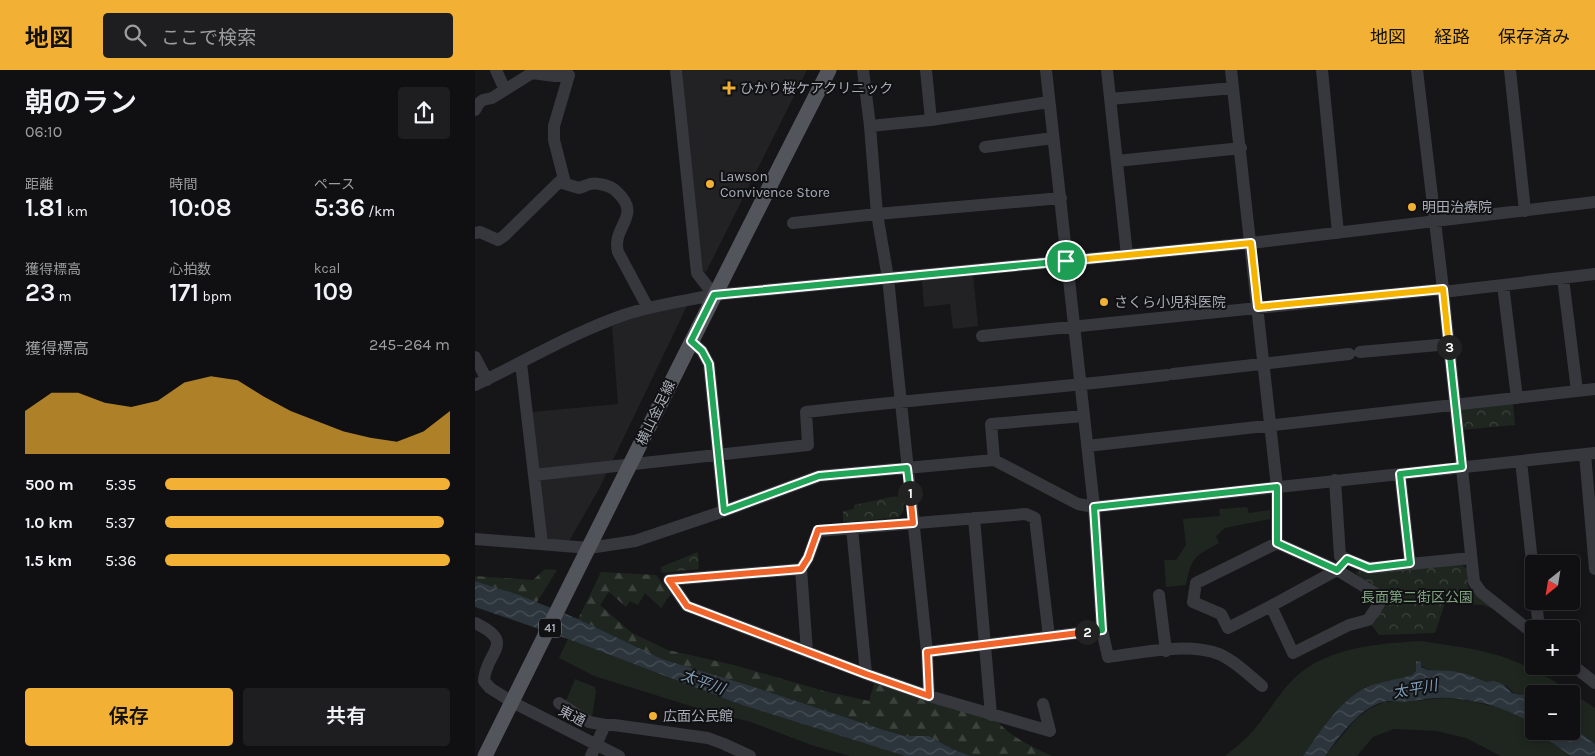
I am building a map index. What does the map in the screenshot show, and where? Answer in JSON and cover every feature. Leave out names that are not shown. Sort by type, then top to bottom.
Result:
[{"type":"main road","name":"横山金足線","points":[[485,756],[714,295],[829,70]]},
{"type":"street","points":[[496,70],[505,90]]},
{"type":"street","points":[[676,70],[697,272],[714,295]]},
{"type":"street","points":[[863,70],[870,126],[877,214],[888,278],[901,401],[927,652],[929,696]]},
{"type":"street","points":[[926,70],[931,120]]},
{"type":"street","points":[[1046,70],[1094,507],[1102,630],[1108,657],[1187,649],[1203,650],[1220,655],[1232,662],[1263,686]]},
{"type":"street","points":[[1107,70],[1127,256]]},
{"type":"street","points":[[1231,70],[1271,425],[1277,487],[1277,543]]},
{"type":"street","points":[[1322,70],[1338,233]]},
{"type":"street","points":[[1417,70],[1474,582],[1477,588],[1525,627]]},
{"type":"street","points":[[1510,70],[1525,211]]},
{"type":"street","points":[[475,110],[483,100],[491,98],[532,73],[555,76],[569,75],[554,126],[554,140],[565,183]]},
{"type":"street","points":[[1110,99],[1233,88]]},
{"type":"street","points":[[870,126],[931,120],[1049,102]]},
{"type":"street","points":[[985,147],[1053,138]]},
{"type":"street","points":[[1117,161],[1241,148]]},
{"type":"street","points":[[475,233],[480,232],[497,240],[504,236],[559,182],[579,188],[592,183],[613,187],[627,204],[628,211],[617,245],[619,252],[648,308]]},
{"type":"street","points":[[793,224],[877,214],[1061,198]]},
{"type":"street","points":[[475,385],[568,338],[623,316],[648,308],[714,295],[1251,243],[1595,202]]},
{"type":"street","points":[[982,336],[1258,307],[1503,285],[1595,274]]},
{"type":"street","points":[[1563,278],[1577,391]]},
{"type":"street","points":[[1503,285],[1517,398]]},
{"type":"street","points":[[691,341],[702,351],[709,364],[724,511]]},
{"type":"street","points":[[534,475],[808,445],[806,412],[901,401],[1080,385],[1354,353],[1449,344]]},
{"type":"street","points":[[475,357],[487,380]]},
{"type":"street","points":[[521,363],[542,544]]},
{"type":"street","points":[[1087,446],[1595,389]]},
{"type":"street","points":[[994,460],[991,424],[1084,416]]},
{"type":"street","points":[[475,539],[589,548],[635,541],[819,476],[994,460],[1078,504],[1094,507],[1590,453],[1595,569]]},
{"type":"street","points":[[1521,461],[1531,555]]},
{"type":"street","points":[[1400,474],[1410,563]]},
{"type":"street","points":[[1335,480],[1340,556],[1369,568],[1471,558]]},
{"type":"street","points":[[807,652],[801,569],[808,558],[818,530],[1026,514],[1035,518],[1049,637]]},
{"type":"street","points":[[974,518],[991,715]]},
{"type":"street","points":[[852,528],[866,674]]},
{"type":"street","points":[[1271,606],[1293,653],[1349,625],[1368,620],[1379,604],[1378,595],[1337,570],[1277,543]]},
{"type":"street","points":[[1277,543],[1196,583],[1193,602],[1221,614],[1228,628],[1337,570],[1347,559]]},
{"type":"street","points":[[801,569],[669,580],[687,606],[929,696],[1050,731],[1043,704]]},
{"type":"street","points":[[1159,595],[1166,651]]},
{"type":"street","name":"東通","points":[[475,623],[494,633],[497,639],[497,645],[484,674],[484,681],[490,688],[593,750],[619,756]]},
{"type":"street","points":[[927,652],[1102,630]]},
{"type":"street","points":[[1580,671],[1595,683]]},
{"type":"street","points":[[559,703],[589,722],[708,738],[750,756]]},
{"type":"street","points":[[593,750],[605,725]]},
{"type":"shaded area","points":[[682,70],[807,70],[706,272],[702,270]]},
{"type":"shaded area","points":[[973,274],[978,326],[953,329],[950,304],[924,307],[922,279]]},
{"type":"shaded area","points":[[687,306],[600,487],[564,550],[546,537],[531,412],[618,404],[612,326],[649,312]]},
{"type":"green space","points":[[1513,402],[1515,425],[1460,430],[1458,407]]},
{"type":"green space","points":[[903,496],[904,510],[899,517],[843,523],[843,511],[854,509],[854,505]]},
{"type":"green space","points":[[1247,507],[1249,513],[1270,510],[1270,519],[1225,528],[1216,536],[1219,543],[1195,558],[1190,568],[1186,585],[1166,587],[1164,560],[1176,560],[1186,545],[1183,519],[1220,516],[1219,509]]},
{"type":"green space","points":[[698,552],[699,569],[662,573],[661,567]]},
{"type":"green space","name":"長面第二街区公園","points":[[1460,563],[1467,569],[1468,587],[1500,612],[1484,605],[1445,603],[1435,633],[1379,635],[1371,624],[1389,595],[1358,577],[1356,572],[1361,571],[1369,574]]},
{"type":"green space","points":[[545,569],[557,570],[537,602],[475,581],[475,576],[533,580]]},
{"type":"green space","points":[[601,572],[656,575],[671,594],[661,608],[645,593],[638,605],[630,601],[626,607],[609,592],[600,605],[632,633],[668,650],[734,665],[824,691],[869,701],[875,681],[997,721],[1016,737],[1052,756],[971,756],[952,749],[929,736],[905,736],[884,730],[662,659],[578,619]]},
{"type":"green space","points":[[568,639],[739,704],[905,756],[850,756],[811,745],[751,722],[710,712],[594,676],[559,658]]},
{"type":"green space","points":[[1421,641],[1490,653],[1525,666],[1525,675],[1543,675],[1560,685],[1525,685],[1525,695],[1519,695],[1503,684],[1484,682],[1460,673],[1427,669],[1416,661],[1416,671],[1412,675],[1364,688],[1328,721],[1303,756],[1225,756],[1253,731],[1286,687],[1314,663],[1348,650]]},
{"type":"green space","points":[[575,679],[595,687],[592,718],[565,703]]},
{"type":"green space","points":[[1446,698],[1471,701],[1508,710],[1525,721],[1525,740],[1548,740],[1571,756],[1501,756],[1466,738],[1436,731],[1394,729],[1373,737],[1357,756],[1325,756],[1356,719],[1369,709],[1384,702]]},
{"type":"green space","points":[[1580,698],[1595,708],[1595,744],[1580,733]]},
{"type":"water","name":"太平川","points":[[475,581],[519,595],[578,619],[662,659],[884,730],[905,736],[929,736],[952,749],[971,756],[905,756],[739,704],[568,639],[475,607]]},
{"type":"water","name":"太平川","points":[[1416,661],[1421,662],[1421,667],[1428,670],[1452,671],[1467,674],[1486,682],[1494,681],[1503,684],[1512,693],[1525,694],[1525,720],[1493,706],[1459,699],[1385,701],[1365,711],[1350,724],[1325,756],[1303,756],[1337,710],[1354,695],[1368,687],[1412,675],[1416,671]]},
{"type":"water","points":[[1580,733],[1595,744],[1595,756],[1571,756],[1548,740],[1580,740]]},
{"type":"place","name":"ひかり桜ケアクリニック","points":[[729,88]]},
{"type":"place","name":"Lawson Convivence Store","points":[[710,184]]},
{"type":"place","name":"明田治療院","points":[[1412,207]]},
{"type":"place","name":"さくら小児科医院","points":[[1104,302]]},
{"type":"place","name":"広面公民館","points":[[653,716]]},
{"type":"route","points":[[1251,243],[1258,307],[1443,289],[1462,467],[1400,474],[1410,563],[1369,568],[1347,559],[1337,570],[1277,543],[1277,487],[1094,507],[1102,630],[927,652],[929,696],[687,606],[669,580],[801,569],[808,558],[818,530],[913,523],[907,468],[819,476],[724,511],[709,364],[702,351],[691,341],[714,295],[1066,261],[1251,243]]}]
